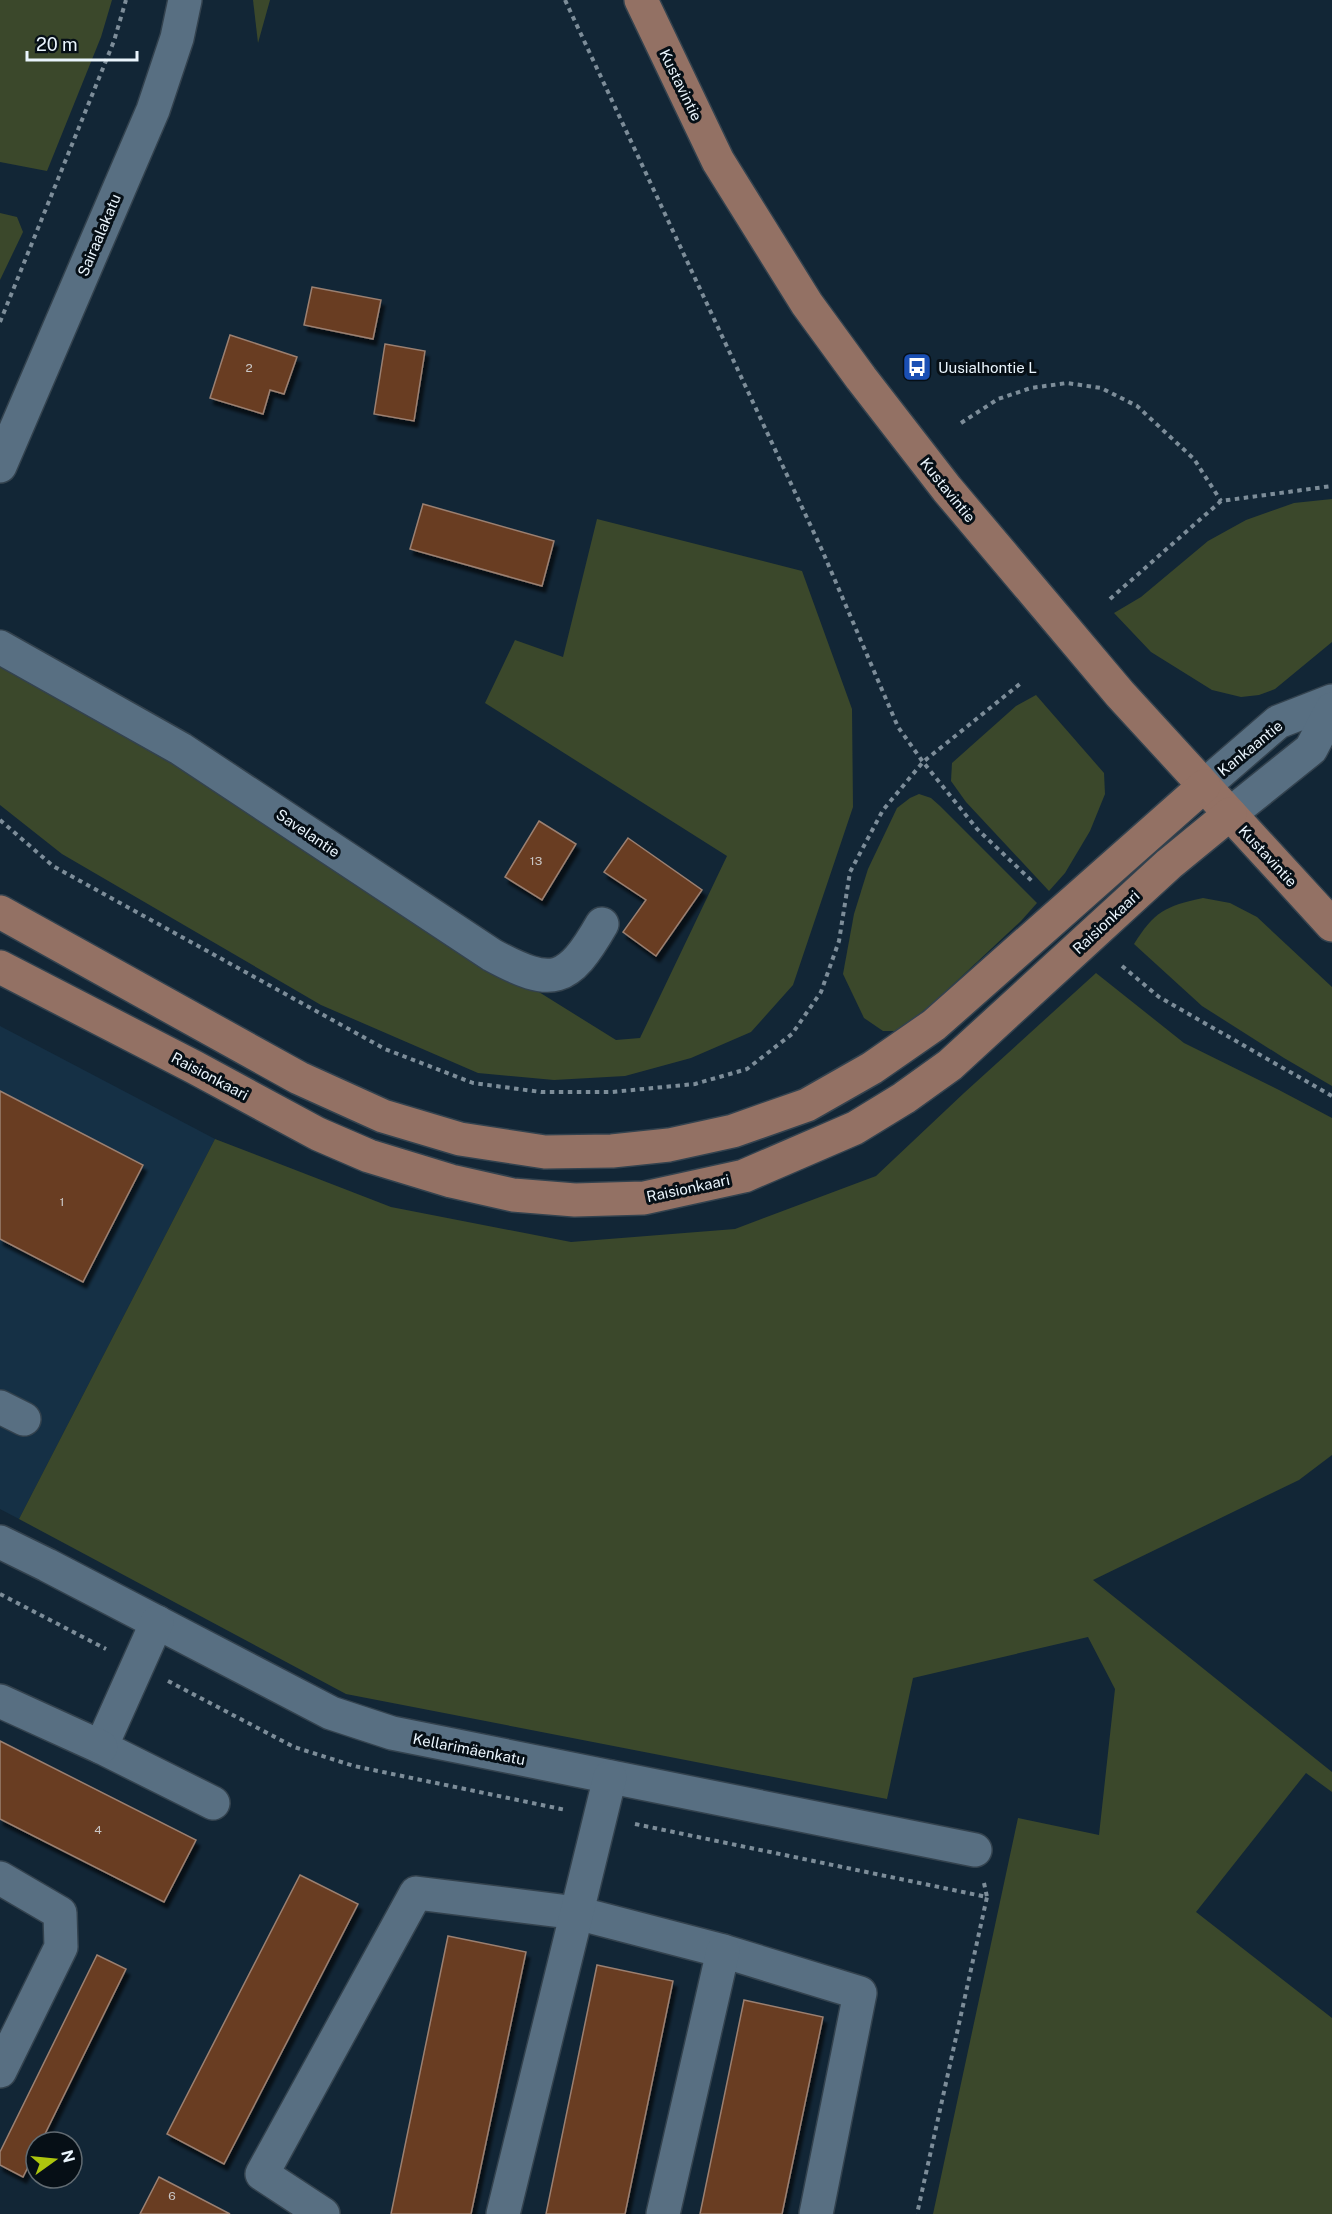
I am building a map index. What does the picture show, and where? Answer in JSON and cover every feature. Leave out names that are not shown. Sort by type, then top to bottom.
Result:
[{"type":"main road","name":"Kustavintie","points":[[641,0],[718,161],[807,304],[861,378],[947,489],[1120,694],[1332,925]]},
{"type":"main road","points":[[0,912],[299,1078],[383,1116],[460,1139],[545,1152],[646,1148],[733,1131],[807,1105],[872,1068],[934,1025],[1204,786]]},
{"type":"main road","name":"Raisionkaari","points":[[0,967],[318,1134],[369,1156],[451,1182],[513,1195],[575,1200],[644,1198],[744,1176],[855,1128],[904,1098],[950,1065],[1169,864],[1230,814]]},
{"type":"street","name":"Sairaalakatu","points":[[0,466],[153,110],[177,38],[185,0]]},
{"type":"street","name":"Savelantie","points":[[0,647],[181,748],[492,955],[519,969],[544,976],[567,972],[585,954],[602,924]]},
{"type":"street","name":"Kankaantie","points":[[1204,786],[1278,722],[1332,701]]},
{"type":"street","points":[[1230,814],[1311,749],[1332,709]]},
{"type":"street","name":"Kellarimäenkatu","points":[[0,1542],[331,1713],[392,1733],[975,1850]]},
{"type":"street","points":[[101,1747],[157,1622]]},
{"type":"street","points":[[0,1701],[101,1747],[213,1803]]},
{"type":"street","points":[[503,2214],[610,1777]]},
{"type":"street","points":[[0,1878],[60,1913],[61,1947],[0,2071]]},
{"type":"street","points":[[323,2214],[262,2174],[416,1893],[577,1913],[723,1951],[860,1993],[816,2214]]},
{"type":"street","points":[[663,2214],[723,1951]]},
{"type":"path","points":[[0,322],[114,41],[126,0]]},
{"type":"path","points":[[565,0],[822,550],[898,726],[923,762],[977,828],[1033,882]]},
{"type":"path","points":[[962,423],[998,399],[1031,388],[1066,383],[1101,388],[1137,406],[1194,459],[1221,501]]},
{"type":"path","points":[[1110,599],[1221,501],[1332,486]]},
{"type":"path","points":[[1122,966],[1159,997],[1332,1096]]},
{"type":"shaded area","points":[[0,1026],[215,1139],[19,1519],[0,1509]]},
{"type":"green space","points":[[0,0],[112,0],[101,37],[47,171],[0,162]]},
{"type":"green space","points":[[253,0],[270,0],[258,43]]},
{"type":"green space","points":[[0,213],[17,217],[23,232],[0,280]]},
{"type":"green space","points":[[1332,499],[1332,642],[1275,689],[1259,695],[1241,697],[1212,690],[1151,652],[1114,613],[1141,597],[1208,541],[1246,520],[1294,503]]},
{"type":"green space","points":[[597,519],[802,571],[852,709],[853,807],[793,985],[751,1032],[691,1058],[625,1076],[554,1080],[478,1073],[321,1005],[62,854],[0,805],[0,657],[616,1040],[640,1038],[727,856],[485,703],[515,640],[563,657]]},
{"type":"green space","points":[[1036,695],[1104,773],[1105,794],[1090,831],[1065,873],[1049,891],[966,802],[951,781],[952,763],[1016,706]]},
{"type":"green space","points":[[919,794],[931,798],[940,806],[1037,903],[1021,921],[931,1005],[897,1031],[883,1031],[864,1018],[843,974],[854,914],[868,869],[897,808]]},
{"type":"green space","points":[[1203,898],[1230,903],[1257,917],[1332,987],[1332,1086],[1202,1006],[1134,944],[1148,924],[1162,912],[1179,904]]},
{"type":"green space","points":[[1096,973],[1184,1043],[1332,1118],[1332,1455],[1299,1480],[1093,1580],[1332,1772],[1332,1792],[1306,1773],[1196,1912],[1332,2018],[1332,2214],[933,2214],[1018,1818],[1099,1835],[1115,1689],[1088,1637],[913,1678],[887,1799],[346,1694],[19,1519],[215,1139],[391,1207],[571,1242],[735,1229],[876,1176]]},
{"type":"building","points":[[312,287],[381,300],[373,339],[304,325]]},
{"type":"building","points":[[230,335],[297,357],[284,394],[270,390],[263,414],[210,398]]},
{"type":"building","points":[[385,344],[425,351],[414,421],[374,414]]},
{"type":"building","points":[[423,504],[554,541],[542,586],[410,549]]},
{"type":"building","points":[[539,821],[576,844],[542,900],[505,877]]},
{"type":"building","points":[[628,838],[702,890],[656,956],[623,932],[646,900],[604,872]]},
{"type":"building","points":[[0,1091],[143,1165],[83,1282],[0,1239]]},
{"type":"building","points":[[0,1741],[196,1840],[164,1902],[0,1819]]},
{"type":"building","points":[[300,1875],[358,1904],[224,2164],[167,2134]]},
{"type":"building","points":[[448,1936],[526,1952],[471,2214],[391,2214]]},
{"type":"building","points":[[97,1955],[126,1969],[47,2130],[24,2130],[23,2177],[0,2165],[0,2152]]},
{"type":"building","points":[[597,1965],[673,1981],[625,2214],[546,2214]]},
{"type":"building","points":[[744,2000],[823,2017],[782,2214],[700,2214]]},
{"type":"building","points":[[159,2177],[230,2214],[140,2214]]},
{"type":"place","name":"Uusialhontie L","points":[[917,367]]}]
